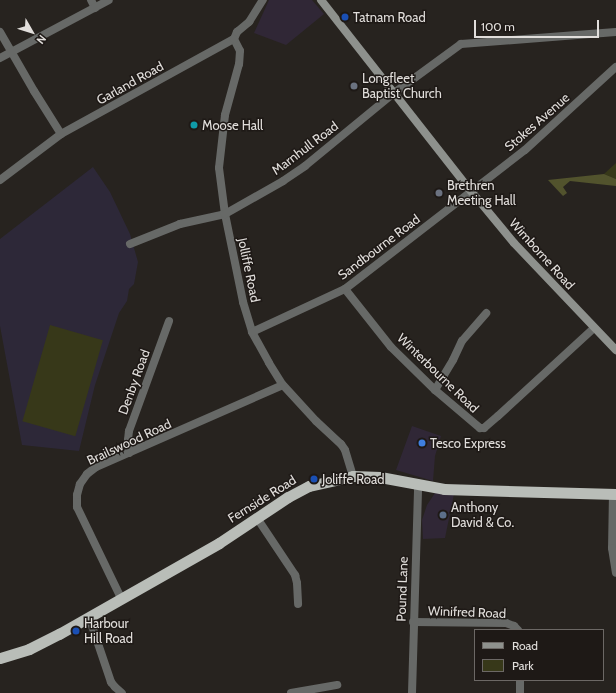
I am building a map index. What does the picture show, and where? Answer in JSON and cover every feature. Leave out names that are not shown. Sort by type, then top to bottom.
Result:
[{"type":"highway","name":"Fernside Road","points":[[0,658],[29,649],[89,617],[219,543],[288,497],[309,486],[353,476],[380,477],[418,485],[470,490],[614,494]]},
{"type":"main road","name":"Wimborne Road","points":[[321,0],[471,191],[514,242],[616,350]]},
{"type":"street","points":[[91,0],[95,8]]},
{"type":"street","points":[[0,58],[109,0]]},
{"type":"street","name":"Garland Road","points":[[0,180],[61,134],[234,38],[237,32],[250,22],[263,0]]},
{"type":"street","points":[[0,32],[61,134]]},
{"type":"street","name":"Marnhull Road","points":[[130,244],[180,224],[225,214],[283,181],[305,166],[394,93],[461,44],[616,32]]},
{"type":"street","name":"Jolliffe Road","points":[[234,38],[240,51],[239,64],[225,115],[219,168],[225,214],[243,302],[252,332],[269,364],[283,385],[316,421],[341,444],[353,476]]},
{"type":"street","name":"Stokes Avenue","points":[[471,191],[525,150],[616,67]]},
{"type":"street","name":"Sandbourne Road","points":[[252,332],[345,289],[471,191]]},
{"type":"street","name":"Winterbourne Road","points":[[345,289],[391,347],[435,390],[476,426],[484,428],[594,328]]},
{"type":"street","points":[[435,390],[453,360],[462,341],[486,313]]},
{"type":"street","name":"Denby Road","points":[[129,453],[129,432],[169,321]]},
{"type":"street","name":"Brailswood Road","points":[[121,598],[77,508],[77,495],[80,484],[87,474],[96,468],[129,453],[274,391],[283,385]]},
{"type":"street","name":"Pound Lane","points":[[412,693],[418,485]]},
{"type":"street","points":[[614,494],[612,548],[616,573]]},
{"type":"street","points":[[258,518],[294,575],[297,583],[298,604]]},
{"type":"street","points":[[89,617],[111,682],[115,688],[122,693]]},
{"type":"street","name":"Winifred Road","points":[[413,622],[506,623],[517,629]]},
{"type":"street","points":[[520,681],[520,693]]},
{"type":"street","points":[[291,693],[337,685]]},
{"type":"shaded area","points":[[269,0],[312,0],[324,14],[286,45],[254,33]]},
{"type":"shaded area","points":[[93,167],[110,192],[130,234],[138,262],[134,284],[129,289],[127,301],[119,313],[95,385],[79,451],[22,445],[0,326],[0,239]]},
{"type":"shaded area","points":[[412,426],[441,436],[435,456],[433,481],[396,470]]},
{"type":"shaded area","points":[[435,493],[454,494],[445,538],[423,539],[422,520],[427,505]]},
{"type":"green space","points":[[616,163],[616,179],[604,174]]},
{"type":"green space","points":[[604,174],[616,179],[616,186],[570,181],[563,187],[567,193],[563,196],[548,180]]},
{"type":"green space","points":[[50,325],[103,340],[75,436],[22,421]]},
{"type":"place","name":"Tatnam Road","points":[[345,17]]},
{"type":"place","name":"Longfleet Baptist Church","points":[[354,86]]},
{"type":"place","name":"Moose Hall","points":[[194,125]]},
{"type":"place","name":"Brethren Meeting Hall","points":[[439,193]]},
{"type":"place","name":"Tesco Express","points":[[422,443]]},
{"type":"place","name":"Joliffe Road","points":[[314,479]]},
{"type":"place","name":"Anthony David & Co.","points":[[443,515]]},
{"type":"place","name":"Harbour Hill Road","points":[[76,631]]}]
